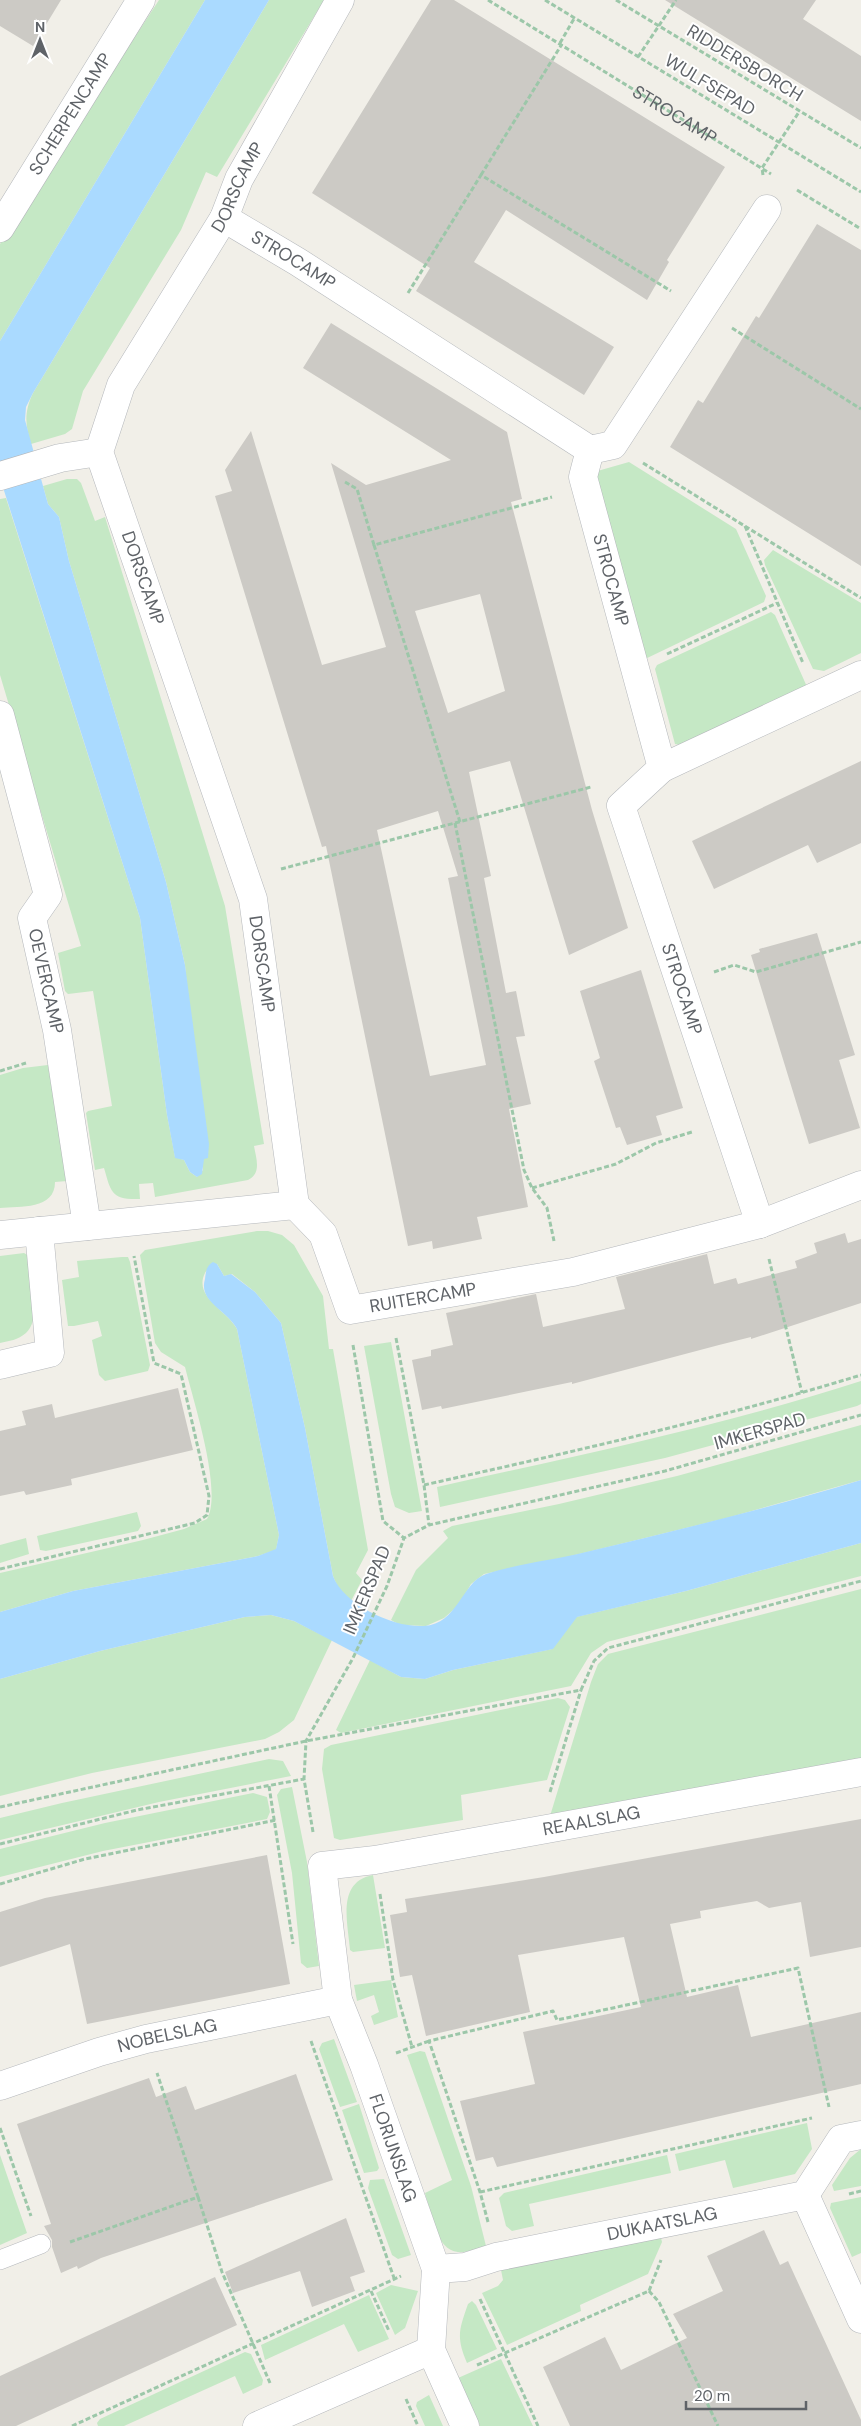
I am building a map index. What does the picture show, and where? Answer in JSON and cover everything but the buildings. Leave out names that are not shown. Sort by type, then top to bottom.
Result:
[{"type":"street","name":"SCHERPENCAMP","points":[[0,228],[141,0]]},
{"type":"street","name":"DORSCAMP","points":[[296,1204],[253,899],[99,452],[121,385],[224,218],[239,179],[340,0]]},
{"type":"street","name":"STROCAMP","points":[[662,768],[584,477],[602,447],[701,310],[767,209]]},
{"type":"street","name":"STROCAMP","points":[[224,218],[390,321],[602,447]]},
{"type":"street","points":[[0,476],[60,458],[99,452]]},
{"type":"street","name":"STROCAMP","points":[[760,1224],[621,806],[662,768],[861,675]]},
{"type":"street","name":"OEVERCAMP","points":[[0,715],[48,895],[32,918],[57,1030],[87,1226]]},
{"type":"street","name":"RUITERCAMP","points":[[296,1204],[323,1234],[350,1310],[561,1275],[760,1224],[861,1184]]},
{"type":"street","points":[[0,1235],[296,1204]]},
{"type":"street","points":[[0,1365],[50,1353],[39,1231]]},
{"type":"street","name":"REAALSLAG","points":[[322,1866],[375,1860],[861,1772]]},
{"type":"street","name":"FLORIJNSLAG","points":[[322,1866],[338,2000],[364,2065],[436,2269],[431,2350],[465,2426]]},
{"type":"street","name":"NOBELSLAG","points":[[0,2086],[99,2052],[146,2039],[338,2000]]},
{"type":"street","points":[[861,2135],[841,2139],[805,2195],[861,2319]]},
{"type":"street","name":"DUKAATSLAG","points":[[436,2269],[465,2267],[496,2257],[805,2195]]},
{"type":"street","points":[[257,2426],[431,2350]]},
{"type":"lane","points":[[0,2260],[41,2244]]},
{"type":"path","name":"STROCAMP","points":[[488,0],[778,178]]},
{"type":"path","name":"WULFSEPAD","points":[[546,0],[861,192]]},
{"type":"path","name":"RIDDERSBORCH","points":[[616,0],[861,148]]},
{"type":"path","points":[[638,57],[676,0]]},
{"type":"path","points":[[390,321],[561,44],[575,17]]},
{"type":"path","points":[[779,143],[799,112]]},
{"type":"path","points":[[481,175],[861,409]]},
{"type":"path","points":[[792,187],[861,229]]},
{"type":"path","points":[[602,447],[745,526],[861,598]]},
{"type":"path","points":[[345,482],[357,489],[460,822]]},
{"type":"path","points":[[374,545],[586,488]]},
{"type":"path","points":[[745,526],[816,696]]},
{"type":"path","points":[[634,669],[777,603]]},
{"type":"path","points":[[246,878],[594,786]]},
{"type":"path","points":[[455,823],[524,1170],[532,1188],[547,1208],[561,1275]]},
{"type":"path","points":[[680,983],[734,965],[756,972],[861,942]]},
{"type":"path","points":[[532,1188],[616,1164],[656,1143],[726,1122]]},
{"type":"path","points":[[0,1569],[196,1523],[207,1515],[209,1496],[181,1374],[154,1363],[128,1222]]},
{"type":"path","points":[[760,1224],[802,1393]]},
{"type":"path","points":[[390,1304],[424,1485],[429,1525]]},
{"type":"path","points":[[350,1310],[353,1345],[384,1522],[404,1538]]},
{"type":"path","points":[[424,1485],[560,1454],[802,1393],[861,1375]]},
{"type":"path","name":"IMKERSPAD","points":[[306,1741],[353,1658],[387,1586],[404,1538],[429,1525],[665,1471],[861,1415]]},
{"type":"path","points":[[539,1830],[581,1690],[594,1662],[608,1648],[861,1580]]},
{"type":"path","points":[[0,1808],[306,1741],[581,1690]]},
{"type":"path","points":[[306,1741],[304,1779],[322,1866]]},
{"type":"path","points":[[0,1844],[137,1810],[304,1779]]},
{"type":"path","points":[[269,1786],[276,1820],[294,1953]]},
{"type":"path","points":[[0,1884],[85,1859],[276,1820]]},
{"type":"path","points":[[375,1860],[393,1980],[412,2047]]},
{"type":"path","points":[[496,2257],[480,2192],[428,2041],[552,2010],[557,2020],[798,1968],[830,2114]]},
{"type":"path","points":[[304,2008],[311,2043],[394,2278]]},
{"type":"path","points":[[146,2039],[222,2272],[284,2414]]},
{"type":"path","points":[[480,2192],[820,2116]]},
{"type":"path","points":[[0,2128],[43,2252],[198,2197]]},
{"type":"path","points":[[445,2381],[504,2352],[649,2291],[676,2222]]},
{"type":"path","points":[[465,2267],[538,2426]]},
{"type":"path","points":[[72,2426],[371,2291],[394,2278],[436,2269]]},
{"type":"path","points":[[649,2291],[659,2302],[718,2426]]},
{"type":"green space","points":[[159,0],[205,0],[0,341],[0,244]]},
{"type":"green space","points":[[269,0],[324,0],[217,177],[206,172],[181,230],[83,391],[72,429],[65,434],[31,444],[26,418],[33,393]]},
{"type":"green space","points":[[629,462],[736,529],[766,596],[764,602],[643,660],[594,472]]},
{"type":"green space","points":[[67,479],[77,479],[81,483],[95,521],[105,517],[225,906],[264,1144],[254,1146],[257,1169],[248,1180],[155,1197],[153,1183],[139,1184],[140,1199],[130,1199],[123,1198],[114,1193],[108,1183],[104,1168],[95,1170],[86,1113],[112,1106],[93,991],[68,994],[65,991],[58,953],[81,946],[0,675],[0,499],[6,498],[140,918],[167,1115],[175,1157],[184,1160],[190,1172],[197,1177],[203,1170],[185,965],[166,882],[69,561],[59,517],[48,504],[43,486]]},
{"type":"green space","points":[[773,550],[861,603],[861,653],[824,671],[813,669],[765,565],[764,560]]},
{"type":"green space","points":[[771,612],[775,615],[808,689],[685,746],[675,744],[655,669],[657,665]]},
{"type":"green space","points":[[48,1065],[67,1181],[55,1182],[49,1198],[43,1202],[35,1205],[0,1208],[0,1075],[23,1068]]},
{"type":"green space","points":[[257,1231],[268,1231],[282,1235],[294,1245],[323,1296],[329,1349],[333,1349],[368,1550],[356,1573],[362,1580],[351,1601],[338,1588],[333,1576],[305,1428],[281,1323],[255,1292],[232,1274],[224,1276],[217,1264],[205,1273],[204,1289],[207,1296],[237,1329],[279,1535],[276,1550],[258,1556],[73,1591],[0,1612],[0,1573],[143,1540],[184,1529],[207,1519],[211,1506],[211,1488],[200,1422],[185,1367],[161,1352],[155,1343],[140,1255],[145,1250]]},
{"type":"green space","points":[[24,1253],[29,1256],[35,1308],[34,1318],[26,1333],[13,1340],[0,1343],[0,1256]]},
{"type":"green space","points":[[128,1257],[130,1262],[150,1365],[148,1371],[105,1381],[99,1375],[92,1340],[102,1336],[98,1321],[68,1326],[62,1280],[79,1277],[77,1261]]},
{"type":"green space","points":[[391,1342],[422,1511],[409,1513],[395,1507],[391,1494],[364,1346]]},
{"type":"green space","points":[[861,1381],[861,1404],[857,1406],[665,1458],[440,1507],[437,1487],[703,1426]]},
{"type":"green space","points":[[861,1425],[861,1480],[727,1518],[567,1557],[484,1574],[471,1584],[459,1605],[444,1618],[426,1626],[400,1625],[391,1620],[416,1570],[448,1538],[443,1531],[452,1526],[559,1504],[677,1476]]},
{"type":"green space","points":[[137,1512],[141,1526],[138,1531],[46,1551],[40,1550],[37,1536]]},
{"type":"green space","points":[[26,1538],[29,1554],[0,1563],[0,1545]]},
{"type":"green space","points":[[861,1543],[861,1576],[607,1642],[591,1653],[571,1686],[341,1733],[336,1730],[370,1660],[401,1677],[425,1679],[453,1670],[552,1649],[576,1617],[686,1591]]},
{"type":"green space","points":[[861,1589],[861,1758],[550,1816],[591,1682],[598,1664],[608,1654]]},
{"type":"green space","points":[[271,1615],[294,1621],[332,1640],[294,1720],[279,1732],[265,1739],[92,1773],[0,1796],[0,1679],[100,1651],[245,1617]]},
{"type":"green space","points":[[558,1698],[565,1700],[570,1707],[547,1780],[461,1795],[463,1820],[340,1840],[334,1838],[322,1769],[324,1749],[331,1745]]},
{"type":"green space","points":[[269,1759],[283,1761],[291,1776],[159,1802],[0,1840],[0,1818]]},
{"type":"green space","points":[[292,1787],[307,1862],[319,1966],[307,1968],[301,1963],[292,1873],[277,1795],[281,1789]]},
{"type":"green space","points":[[253,1793],[267,1797],[270,1812],[267,1819],[103,1851],[0,1877],[0,1849],[105,1823]]},
{"type":"green space","points":[[373,1875],[385,1948],[353,1952],[350,1950],[347,1916],[349,1895],[361,1879]]},
{"type":"green space","points":[[391,1980],[398,2017],[374,2025],[371,2016],[379,2012],[374,1995],[357,2001],[354,1985]]},
{"type":"green space","points":[[334,2039],[357,2102],[340,2107],[319,2049],[322,2043]]},
{"type":"green space","points":[[420,2051],[425,2052],[471,2186],[486,2246],[465,2252],[451,2250],[440,2238],[433,2222],[425,2193],[452,2180],[407,2055]]},
{"type":"green space","points":[[359,2104],[379,2168],[377,2171],[364,2173],[342,2110]]},
{"type":"green space","points":[[807,2123],[812,2149],[795,2174],[733,2188],[725,2160],[679,2171],[675,2154]]},
{"type":"green space","points":[[861,2149],[861,2186],[834,2191],[832,2185],[850,2158]]},
{"type":"green space","points":[[0,2155],[27,2233],[0,2245]]},
{"type":"green space","points":[[667,2155],[671,2173],[529,2204],[534,2226],[512,2231],[506,2226],[499,2198],[504,2193]]},
{"type":"green space","points":[[384,2179],[411,2255],[398,2259],[392,2255],[368,2188],[370,2180]]},
{"type":"green space","points":[[861,2197],[861,2253],[852,2257],[830,2208],[831,2203]]},
{"type":"green space","points":[[660,2234],[662,2242],[648,2274],[580,2305],[581,2311],[507,2345],[482,2293],[498,2286],[503,2280],[501,2270]]},
{"type":"green space","points":[[391,2285],[418,2291],[405,2328],[395,2335],[376,2293]]},
{"type":"green space","points":[[369,2295],[389,2339],[358,2352],[344,2324],[265,2360],[261,2345]]},
{"type":"green space","points":[[472,2301],[476,2305],[497,2349],[467,2363],[461,2346],[460,2334],[468,2304]]},
{"type":"green space","points":[[245,2352],[251,2354],[263,2380],[262,2385],[243,2394],[235,2376],[124,2426],[98,2426],[97,2423],[100,2419]]},
{"type":"green space","points":[[501,2359],[533,2426],[480,2426],[458,2378]]},
{"type":"green space","points":[[429,2395],[443,2426],[425,2426],[416,2406],[417,2402]]},
{"type":"water","points":[[205,0],[269,0],[33,393],[26,407],[25,420],[48,504],[59,517],[69,561],[166,882],[185,965],[209,1144],[208,1158],[204,1159],[202,1174],[197,1177],[190,1172],[184,1160],[175,1158],[167,1115],[140,918],[0,478],[0,341]]},
{"type":"water","points":[[213,1262],[217,1264],[224,1276],[231,1274],[255,1292],[281,1323],[305,1428],[333,1576],[339,1587],[348,1596],[371,1613],[412,1626],[435,1624],[452,1611],[478,1578],[486,1574],[689,1527],[861,1480],[861,1543],[686,1591],[577,1617],[553,1649],[453,1670],[425,1679],[401,1677],[294,1621],[271,1615],[245,1617],[100,1651],[0,1679],[0,1612],[73,1591],[258,1556],[276,1549],[279,1535],[237,1329],[209,1300],[204,1287],[207,1269]]}]
